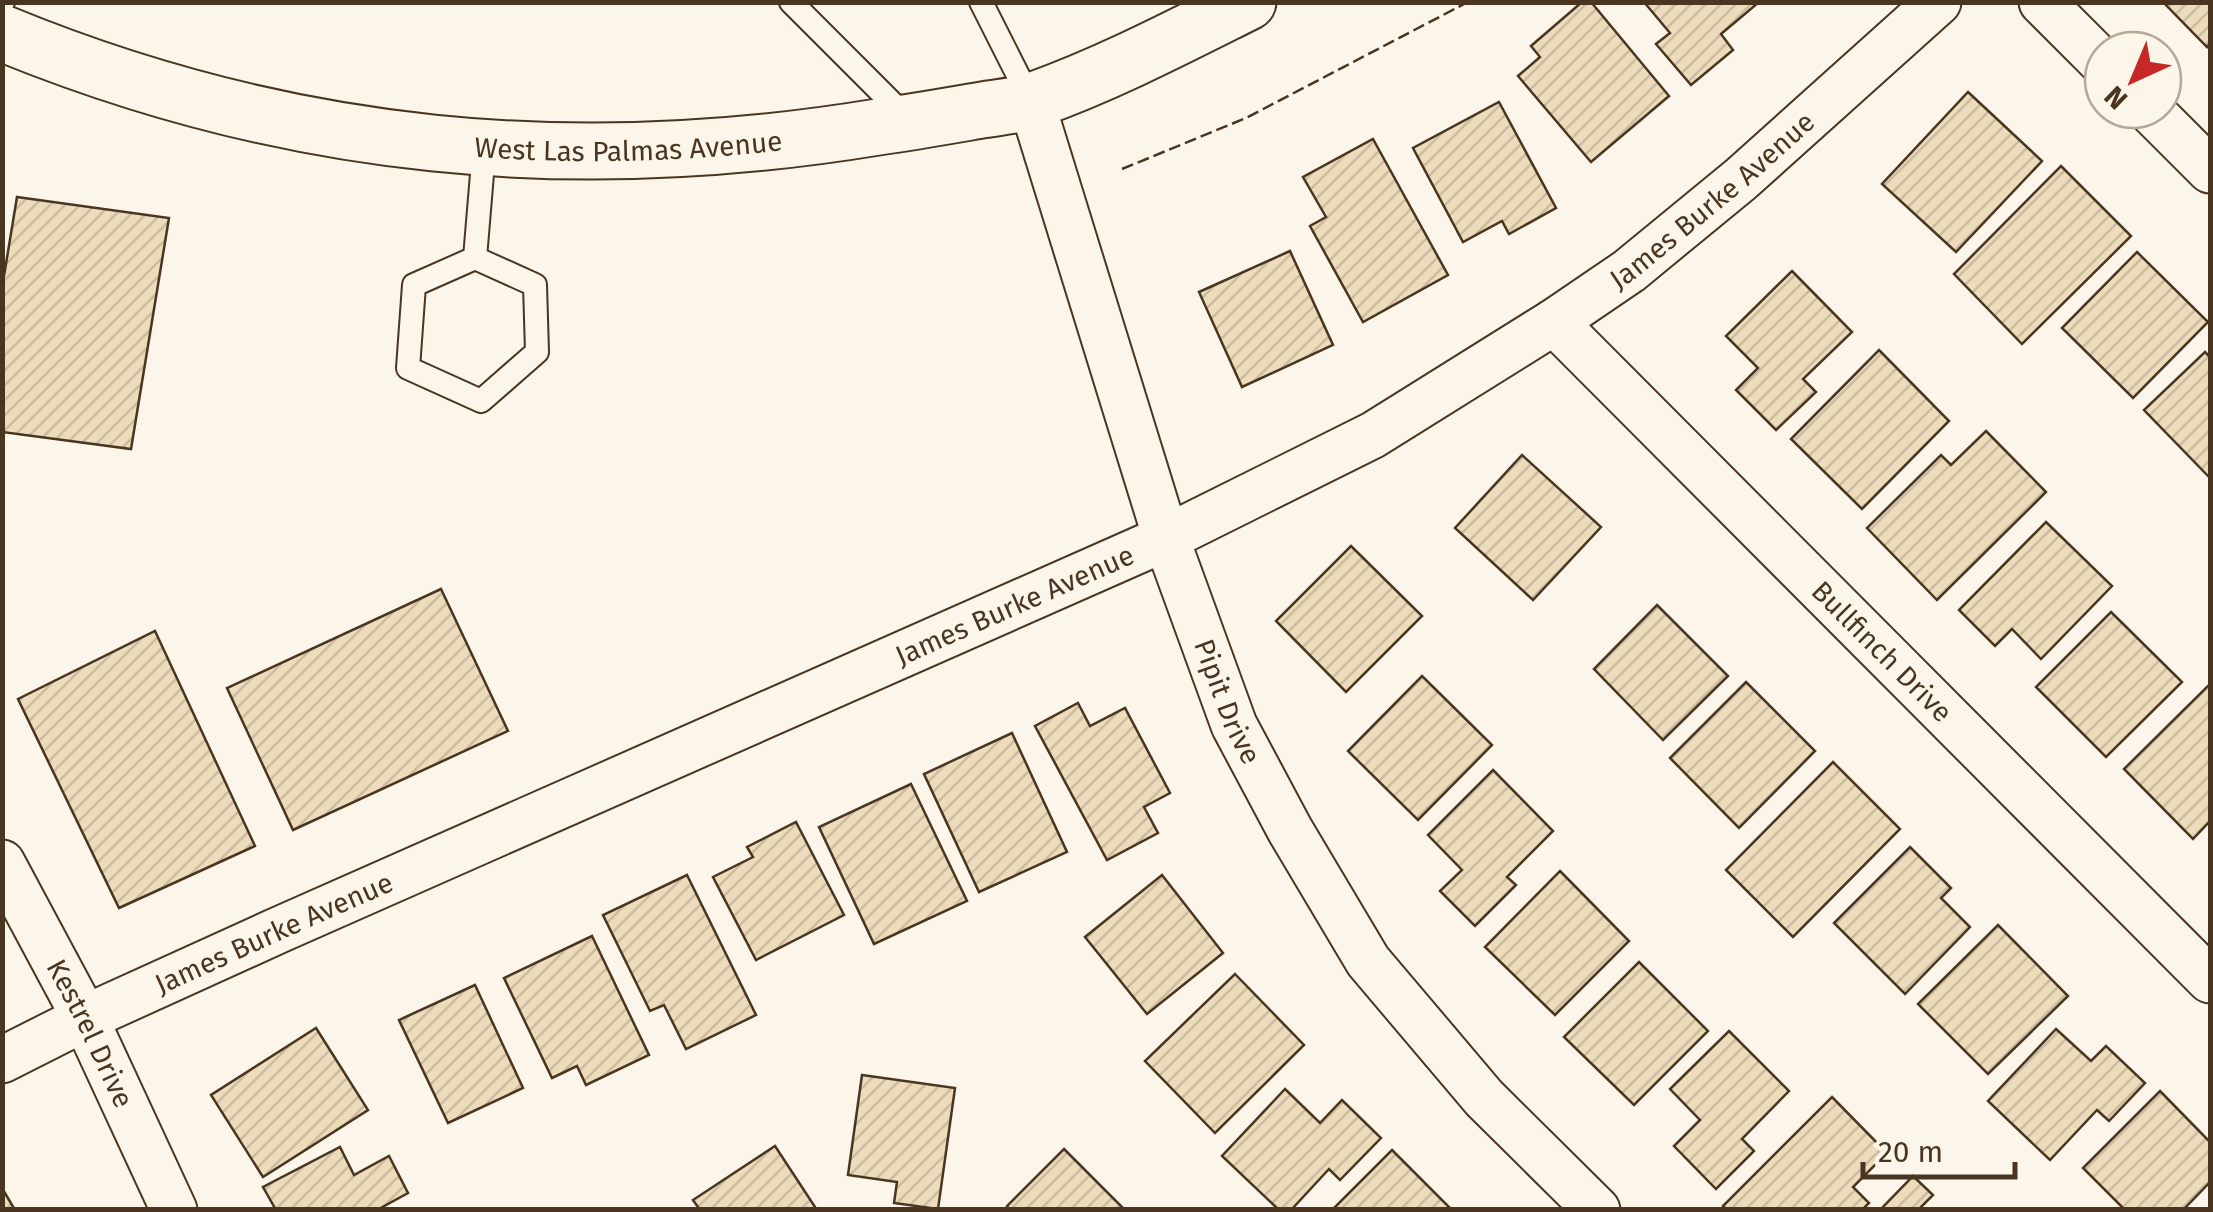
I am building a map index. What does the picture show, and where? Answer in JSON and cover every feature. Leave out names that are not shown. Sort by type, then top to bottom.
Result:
[{"type":"main road","name":"West Las Palmas Avenue","points":[[2,34],[73,62],[224,108],[327,131],[484,150],[590,154],[696,150],[911,122],[1031,101],[1248,2]]},
{"type":"street","name":"James Burke Avenue","points":[[2,1060],[85,1018],[1166,538],[1373,435],[1554,322],[1629,270],[1727,191],[1938,2]]},
{"type":"street","points":[[2042,2],[2083,43]]},
{"type":"street","name":"Pipit Drive","points":[[1031,101],[1166,538],[1234,725],[1290,830],[1368,961],[1484,1098],[1597,1210]]},
{"type":"street","points":[[2170,130],[2210,170]]},
{"type":"street","name":"Bullfinch Drive","points":[[1554,322],[2210,980]]},
{"type":"street","name":"Kestrel Drive","points":[[2,862],[85,1018],[174,1210]]},
{"type":"lane","points":[[791,2],[911,122]]},
{"type":"lane","points":[[981,2],[1031,101]]},
{"type":"lane","points":[[475,258],[484,150]]},
{"type":"lane","points":[[475,258],[535,285],[537,352],[481,401],[408,368],[414,285],[475,258]]},
{"type":"building","points":[[1582,2],[1591,2],[1669,96],[1591,162],[1518,76],[1540,57],[1531,46]]},
{"type":"building","points":[[1644,2],[1758,3],[1721,34],[1733,50],[1691,85],[1656,44],[1670,33]]},
{"type":"building","points":[[2163,2],[2210,2],[2207,47]]},
{"type":"building","points":[[1968,92],[2042,161],[1956,252],[1882,184]]},
{"type":"building","points":[[1499,102],[1556,208],[1509,234],[1502,221],[1463,242],[1413,148]]},
{"type":"building","points":[[1373,139],[1448,275],[1363,322],[1310,226],[1326,217],[1303,177]]},
{"type":"building","points":[[2061,166],[2131,236],[2022,344],[1954,274]]},
{"type":"building","points":[[17,197],[169,218],[131,449],[2,432],[2,288]]},
{"type":"building","points":[[1290,251],[1333,345],[1242,387],[1199,292]]},
{"type":"building","points":[[2137,252],[2208,322],[2133,398],[2062,328]]},
{"type":"building","points":[[1792,271],[1852,332],[1803,379],[1816,392],[1776,430],[1736,390],[1758,368],[1726,336]]},
{"type":"building","points":[[1879,350],[1949,421],[1862,509],[1791,439]]},
{"type":"building","points":[[2205,352],[2210,357],[2210,478],[2144,410]]},
{"type":"building","points":[[1986,431],[2046,492],[1937,600],[1867,528],[1941,455],[1951,465]]},
{"type":"building","points":[[1522,455],[1601,527],[1533,600],[1455,528]]},
{"type":"building","points":[[2046,522],[2112,586],[2041,659],[2012,629],[1995,646],[1959,610]]},
{"type":"building","points":[[1351,546],[1422,616],[1346,692],[1276,621]]},
{"type":"building","points":[[441,589],[508,731],[293,830],[227,688]]},
{"type":"building","points":[[1657,605],[1728,676],[1663,740],[1594,669]]},
{"type":"building","points":[[2111,612],[2182,682],[2106,757],[2036,687]]},
{"type":"building","points":[[155,631],[255,846],[119,908],[18,699]]},
{"type":"building","points":[[1422,676],[1492,745],[1418,820],[1348,751]]},
{"type":"building","points":[[1746,682],[1815,751],[1739,828],[1670,758]]},
{"type":"building","points":[[2210,684],[2210,821],[2193,839],[2124,769]]},
{"type":"building","points":[[1078,703],[1090,726],[1125,708],[1170,793],[1144,807],[1158,833],[1107,860],[1035,726]]},
{"type":"building","points":[[1012,733],[1067,852],[979,892],[924,774]]},
{"type":"building","points":[[1833,762],[1900,829],[1793,937],[1726,870]]},
{"type":"building","points":[[1493,770],[1553,831],[1507,877],[1516,885],[1475,926],[1440,891],[1462,870],[1428,835]]},
{"type":"building","points":[[911,784],[967,901],[874,944],[819,827]]},
{"type":"building","points":[[796,822],[844,915],[756,960],[713,877],[753,857],[747,847]]},
{"type":"building","points":[[1910,847],[1951,888],[1941,898],[1970,927],[1905,994],[1834,923]]},
{"type":"building","points":[[1560,871],[1629,941],[1555,1015],[1485,947]]},
{"type":"building","points":[[687,875],[756,1015],[686,1049],[664,1005],[650,1011],[603,915]]},
{"type":"building","points":[[1162,875],[1223,953],[1147,1014],[1085,937]]},
{"type":"building","points":[[1998,925],[2068,996],[1988,1074],[1918,1004]]},
{"type":"building","points":[[592,936],[649,1055],[586,1085],[577,1066],[552,1078],[504,978]]},
{"type":"building","points":[[1639,962],[1708,1031],[1634,1105],[1564,1037]]},
{"type":"building","points":[[1235,974],[1304,1045],[1215,1133],[1145,1061]]},
{"type":"building","points":[[475,985],[523,1088],[448,1123],[399,1020]]},
{"type":"building","points":[[316,1028],[368,1110],[263,1177],[211,1095]]},
{"type":"building","points":[[2056,1029],[2091,1061],[2106,1046],[2145,1083],[2109,1121],[2097,1110],[2050,1160],[1988,1101]]},
{"type":"building","points":[[1729,1031],[1789,1091],[1742,1139],[1754,1151],[1716,1189],[1674,1146],[1700,1120],[1670,1089]]},
{"type":"building","points":[[862,1075],[955,1088],[938,1209],[894,1203],[897,1182],[848,1175]]},
{"type":"building","points":[[1285,1089],[1320,1123],[1342,1100],[1381,1138],[1340,1180],[1329,1169],[1291,1210],[1279,1210],[1222,1156]]},
{"type":"building","points":[[2160,1091],[2210,1142],[2210,1182],[2183,1210],[2125,1210],[2083,1168]]},
{"type":"building","points":[[1832,1097],[1887,1153],[1853,1187],[1869,1203],[1862,1210],[1727,1210],[1723,1206]]},
{"type":"building","points":[[775,1146],[817,1210],[700,1210],[693,1200]]},
{"type":"building","points":[[340,1147],[354,1175],[389,1156],[408,1193],[377,1210],[276,1210],[263,1187]]},
{"type":"building","points":[[1064,1149],[1125,1210],[1010,1210],[1007,1206]]},
{"type":"building","points":[[1392,1150],[1452,1210],[1332,1210]]},
{"type":"building","points":[[1913,1176],[1933,1195],[1921,1207],[1924,1210],[1880,1210]]},
{"type":"building","points":[[2,1188],[15,1210],[2,1210]]},
{"type":"fence","points":[[1122,169],[1246,118],[1468,2]]}]
